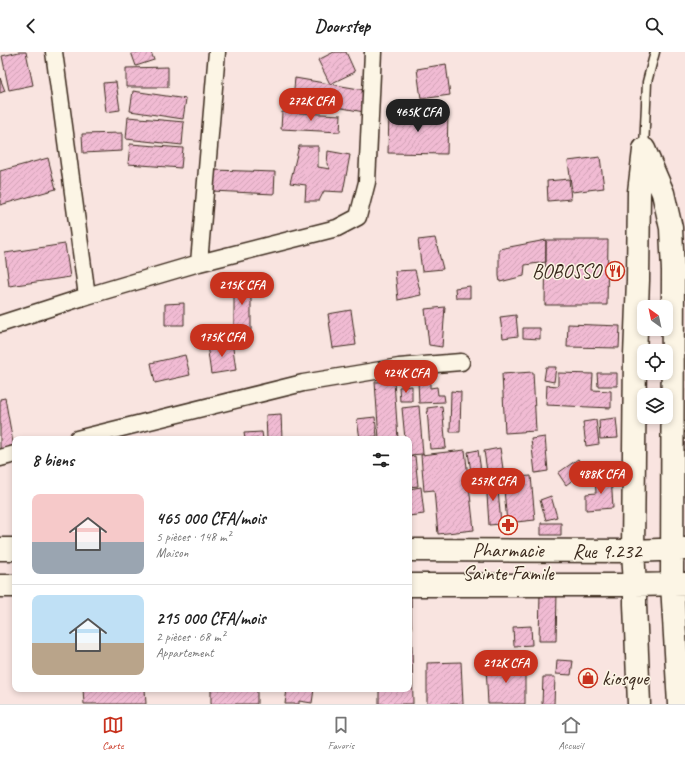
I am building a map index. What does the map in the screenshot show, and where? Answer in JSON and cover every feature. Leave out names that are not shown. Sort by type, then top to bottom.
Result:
[{"type":"street","points":[[54,52],[87,296]]},
{"type":"street","points":[[199,263],[217,52]]},
{"type":"street","points":[[0,324],[87,296],[199,263],[337,228],[358,217],[367,182],[373,52]]},
{"type":"street","points":[[639,344],[639,192],[644,149]]},
{"type":"street","points":[[644,149],[663,193],[671,228],[673,271],[670,344]]},
{"type":"street","points":[[89,436],[303,383],[399,367],[461,362]]},
{"type":"street","points":[[638,380],[633,551],[639,704]]},
{"type":"street","points":[[670,380],[679,584],[679,704]]},
{"type":"street","points":[[0,458],[12,455]]},
{"type":"street","points":[[0,549],[12,549]]},
{"type":"street","name":"Rue 9.232","points":[[412,550],[633,551],[678,549]]},
{"type":"street","name":"Rue 9.232","points":[[412,585],[679,584]]},
{"type":"street","points":[[0,586],[12,586]]},
{"type":"lane","points":[[644,149],[647,82],[655,52]]},
{"type":"building","points":[[26,52],[33,85],[9,90],[2,56]]},
{"type":"building","points":[[131,52],[151,52],[154,60],[136,66]]},
{"type":"building","points":[[334,52],[346,52],[355,72],[330,84],[318,60]]},
{"type":"building","points":[[446,64],[450,95],[421,99],[417,69]]},
{"type":"building","points":[[168,67],[168,87],[126,87],[126,68]]},
{"type":"building","points":[[0,78],[5,91],[0,93]]},
{"type":"building","points":[[295,78],[365,90],[364,112],[293,99]]},
{"type":"building","points":[[116,82],[120,110],[106,112],[103,83]]},
{"type":"building","points":[[133,91],[186,99],[183,119],[130,111]]},
{"type":"building","points":[[389,111],[448,113],[447,154],[388,153]]},
{"type":"building","points":[[282,112],[341,115],[340,132],[281,129]]},
{"type":"building","points":[[128,117],[184,122],[182,145],[126,139]]},
{"type":"building","points":[[122,133],[122,151],[83,153],[82,134]]},
{"type":"building","points":[[130,144],[183,148],[181,168],[128,164]]},
{"type":"building","points":[[299,146],[318,146],[318,167],[330,169],[327,164],[328,151],[350,155],[343,192],[324,191],[319,201],[305,201],[306,185],[290,183]]},
{"type":"building","points":[[600,157],[604,188],[572,192],[568,161]]},
{"type":"building","points":[[48,158],[56,189],[0,205],[0,171]]},
{"type":"building","points":[[213,170],[275,172],[274,194],[212,191]]},
{"type":"building","points":[[569,179],[571,199],[548,201],[547,181]]},
{"type":"building","points":[[435,238],[443,269],[422,271],[418,240]]},
{"type":"building","points":[[546,240],[608,240],[607,305],[545,305]]},
{"type":"building","points":[[546,240],[546,262],[525,265],[524,276],[500,282],[499,249]]},
{"type":"building","points":[[65,244],[70,277],[9,286],[5,253]]},
{"type":"building","points":[[415,270],[421,295],[398,300],[395,271]]},
{"type":"building","points":[[234,282],[251,282],[251,330],[234,330]]},
{"type":"building","points":[[470,286],[470,298],[456,298],[455,288]]},
{"type":"building","points":[[184,303],[184,325],[165,325],[165,304]]},
{"type":"building","points":[[445,307],[442,347],[429,345],[425,309]]},
{"type":"building","points":[[351,310],[356,345],[333,348],[328,314]]},
{"type":"building","points":[[516,315],[518,336],[503,338],[500,317]]},
{"type":"building","points":[[568,324],[620,326],[619,348],[567,347]]},
{"type":"building","points":[[523,328],[540,328],[540,339],[523,338]]},
{"type":"building","points":[[232,341],[236,370],[211,374],[207,345]]},
{"type":"building","points":[[185,355],[190,375],[155,383],[151,363]]},
{"type":"building","points":[[546,367],[556,367],[554,382],[544,380]]},
{"type":"building","points":[[533,372],[536,431],[505,433],[502,374]]},
{"type":"building","points":[[558,373],[593,374],[592,390],[611,391],[611,408],[546,405],[547,385],[558,386]]},
{"type":"building","points":[[597,373],[617,373],[617,386],[598,386]]},
{"type":"building","points":[[430,380],[430,388],[437,387],[438,395],[444,395],[445,402],[419,403],[418,381]]},
{"type":"building","points":[[394,381],[398,436],[379,436],[375,382]]},
{"type":"building","points":[[412,386],[412,401],[400,401],[399,387]]},
{"type":"building","points":[[451,391],[461,392],[460,432],[450,432]]},
{"type":"building","points":[[5,398],[12,437],[12,448],[0,450],[0,399]]},
{"type":"building","points":[[419,406],[423,454],[412,455],[412,436],[405,436],[402,408]]},
{"type":"building","points":[[442,406],[446,448],[430,449],[427,408]]},
{"type":"building","points":[[281,414],[282,436],[267,436],[266,415]]},
{"type":"building","points":[[375,417],[377,436],[360,436],[357,419]]},
{"type":"building","points":[[616,418],[618,438],[600,439],[599,420]]},
{"type":"building","points":[[596,420],[599,444],[586,446],[583,422]]},
{"type":"building","points":[[262,432],[263,436],[244,436],[244,433]]},
{"type":"building","points":[[545,437],[548,471],[535,473],[531,439]]},
{"type":"building","points":[[500,448],[503,469],[487,471],[484,451]]},
{"type":"building","points":[[465,450],[474,530],[438,534],[434,490],[424,491],[421,455]]},
{"type":"building","points":[[478,450],[481,471],[471,472],[468,452]]},
{"type":"building","points":[[412,456],[415,456],[418,486],[412,487]]},
{"type":"building","points":[[578,459],[586,470],[566,485],[558,473]]},
{"type":"building","points":[[531,476],[535,520],[507,523],[503,478]]},
{"type":"building","points":[[611,476],[613,508],[586,510],[586,494],[596,493],[595,477]]},
{"type":"building","points":[[497,478],[501,524],[489,525],[486,479]]},
{"type":"building","points":[[421,487],[424,514],[412,516],[412,488]]},
{"type":"building","points":[[551,496],[557,517],[546,520],[540,500]]},
{"type":"building","points":[[541,523],[561,523],[561,535],[541,535]]},
{"type":"building","points":[[540,592],[557,592],[556,641],[539,641]]},
{"type":"building","points":[[531,626],[532,645],[514,646],[513,627]]},
{"type":"building","points":[[412,648],[413,704],[379,704],[379,692],[412,692]]},
{"type":"building","points":[[557,660],[573,661],[571,675],[556,674]]},
{"type":"building","points":[[461,662],[463,704],[427,704],[427,663]]},
{"type":"building","points":[[525,664],[525,704],[488,704],[486,666]]},
{"type":"building","points":[[543,677],[555,677],[554,704],[542,704]]},
{"type":"building","points":[[83,692],[145,692],[146,704],[84,704]]},
{"type":"building","points":[[211,692],[257,692],[257,704],[211,704]]},
{"type":"building","points":[[287,692],[314,692],[312,703],[299,701],[299,704],[285,704]]},
{"type":"place","name":"BOBOSSO","points":[[615,271]]},
{"type":"place","name":"Pharmacie Sainte Famile","points":[[508,525]]},
{"type":"place","name":"kiosque","points":[[588,678]]}]
